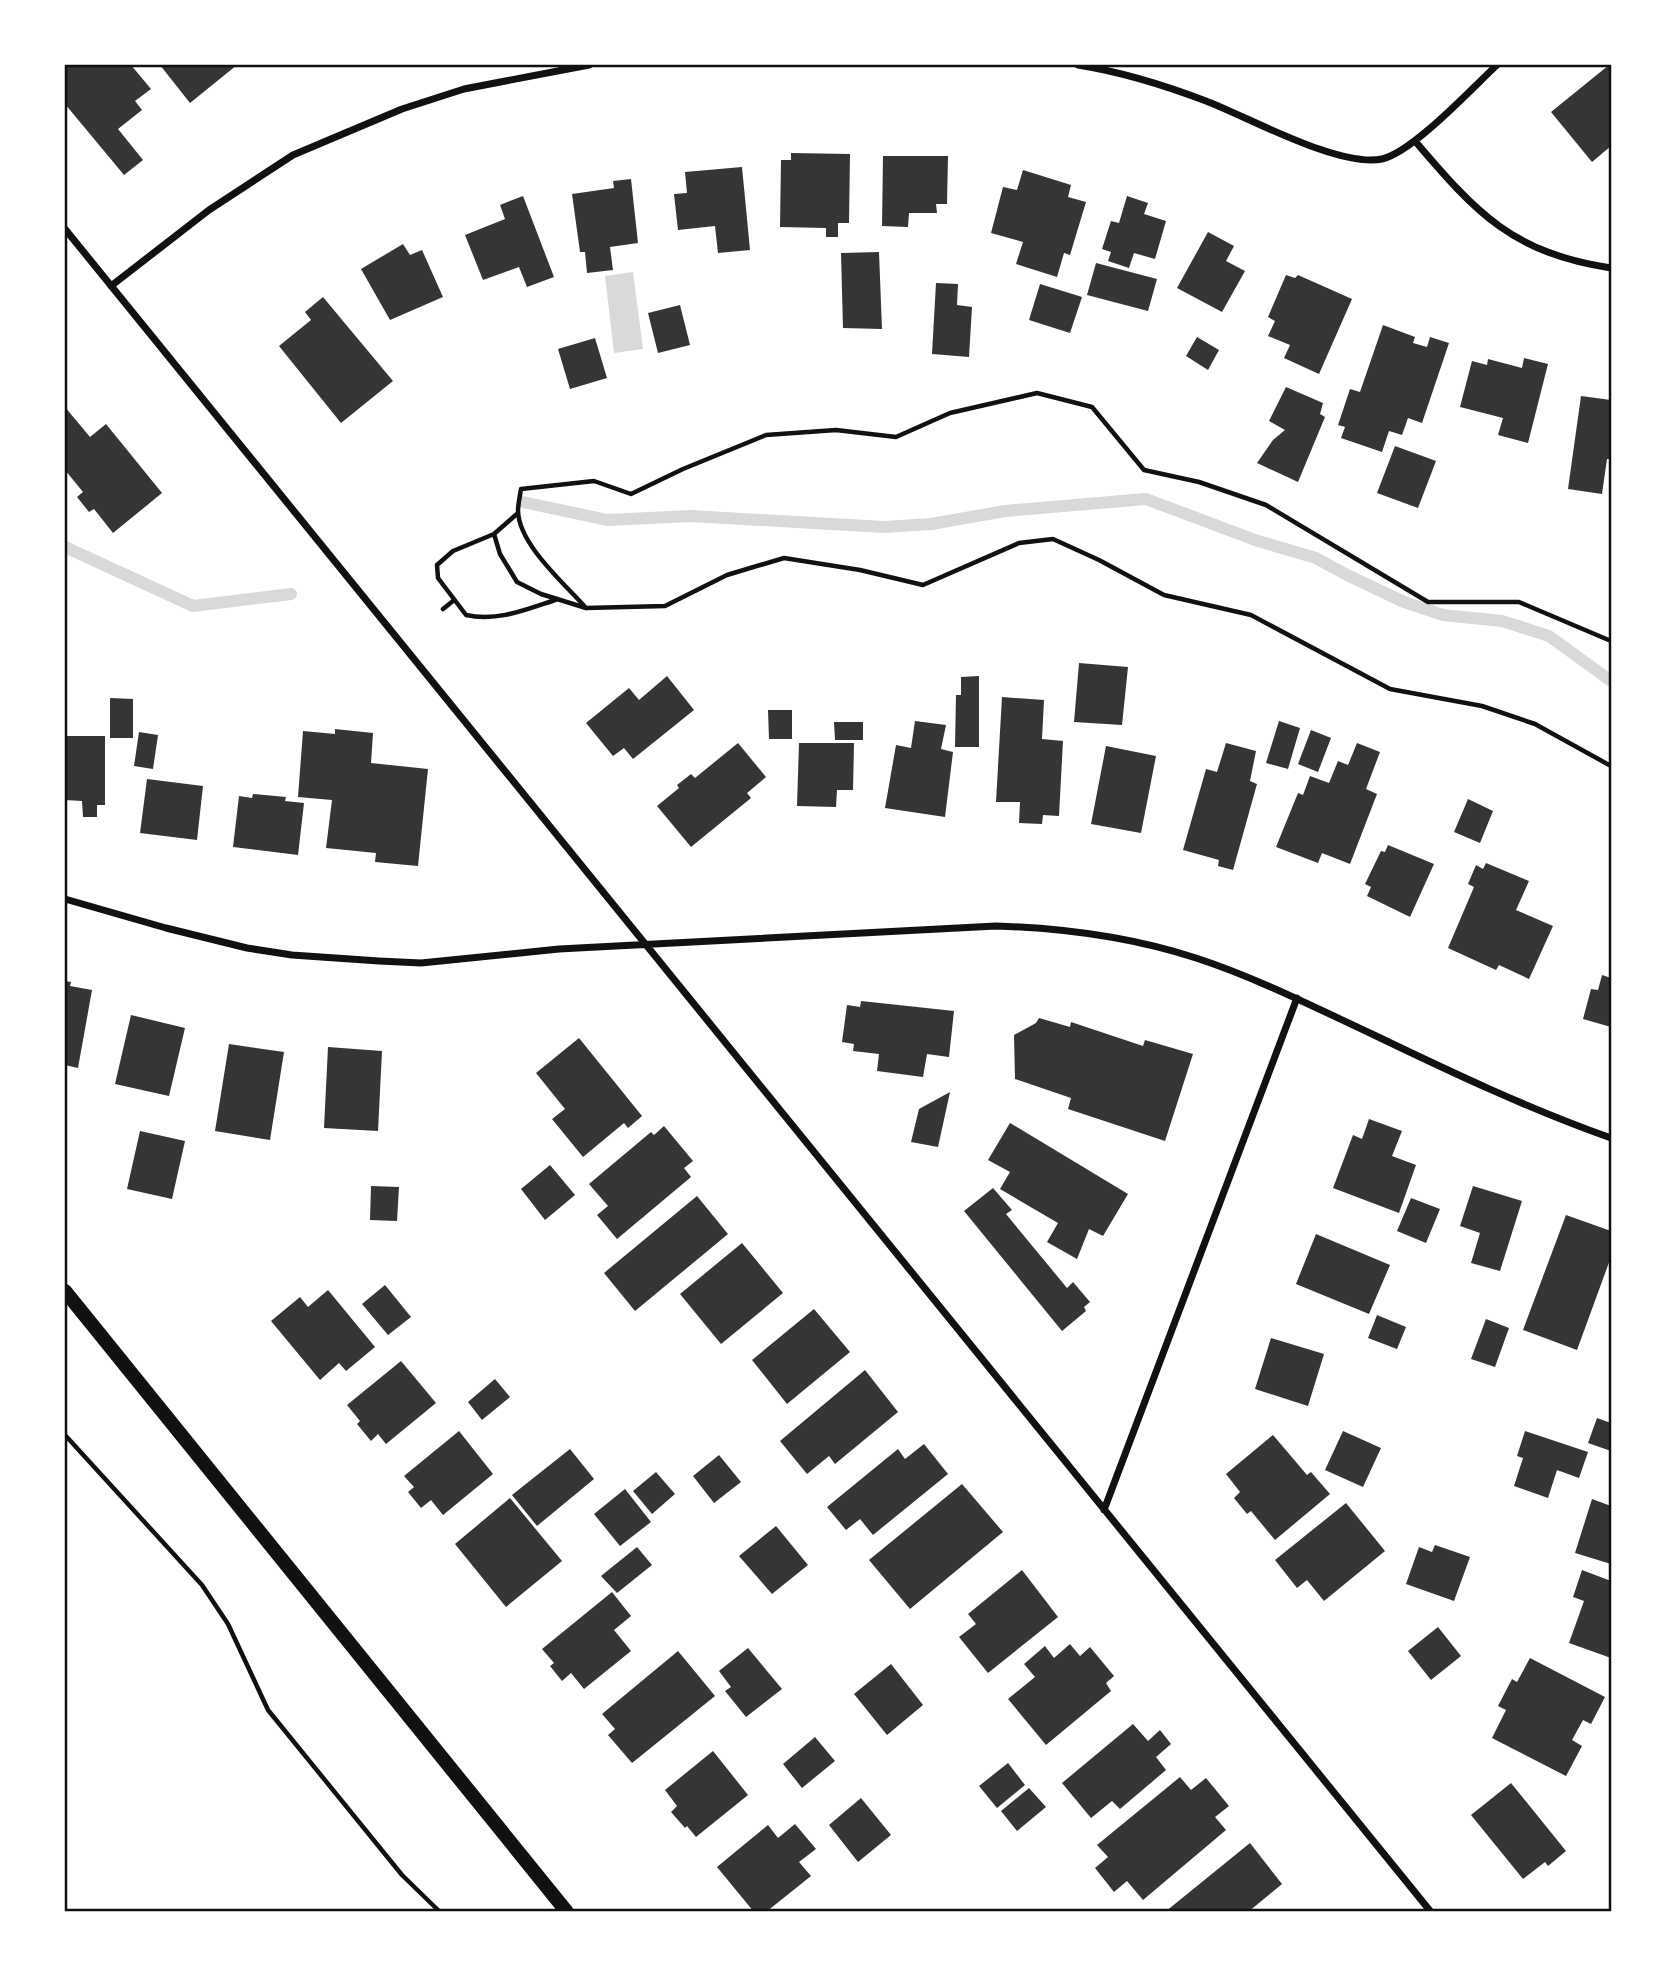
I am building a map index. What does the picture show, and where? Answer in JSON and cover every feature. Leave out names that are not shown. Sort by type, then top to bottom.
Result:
[{"type":"main road","points":[[65,1291],[567,1912]]},
{"type":"street","points":[[111,286],[209,209],[293,155],[402,109],[464,89],[589,65]]},
{"type":"street","points":[[1078,65],[1115,71],[1206,101],[1304,143],[1363,159],[1383,159],[1415,141],[1497,65]]},
{"type":"street","points":[[1415,141],[1458,192],[1499,228],[1546,252],[1576,262],[1611,268]]},
{"type":"street","points":[[65,229],[1431,1912]]},
{"type":"street","points":[[65,898],[206,938],[292,955],[421,962],[559,949],[996,926],[1045,927],[1094,933],[1196,958],[1297,998],[1490,1091],[1611,1138]]},
{"type":"street","points":[[1104,1510],[1297,998]]},
{"type":"path","points":[[586,608],[530,545],[518,513],[521,489],[594,481],[631,494],[766,435],[836,430],[896,437],[950,413],[1037,393],[1092,407],[1144,470],[1199,482],[1266,505],[1428,602],[1519,601],[1611,641]]},
{"type":"path","points":[[518,513],[494,534],[453,551],[437,565],[438,578],[466,615],[484,619],[506,616],[558,599]]},
{"type":"path","points":[[494,534],[500,554],[517,582],[586,608],[664,606],[727,575],[784,558],[860,570],[923,586],[1019,542],[1053,539],[1164,595],[1251,615],[1390,689],[1482,706],[1535,724],[1611,766]]},
{"type":"path","points":[[443,609],[453,601]]},
{"type":"path","points":[[65,1435],[202,1585],[228,1624],[268,1710],[402,1875],[440,1912]]},
{"type":"shaded area","points":[[633,272],[643,349],[614,353],[605,276]]},
{"type":"building","points":[[70,65],[131,65],[151,89],[135,101],[142,110],[118,129],[143,160],[124,175],[65,104],[65,69]]},
{"type":"building","points":[[160,65],[237,65],[190,103]]},
{"type":"building","points":[[1609,65],[1611,146],[1592,162],[1551,112]]},
{"type":"building","points":[[791,153],[850,154],[849,223],[838,223],[838,237],[826,237],[826,228],[780,227],[781,160],[791,160]]},
{"type":"building","points":[[883,156],[948,156],[947,204],[936,204],[937,213],[909,213],[908,227],[882,226]]},
{"type":"building","points":[[742,167],[750,250],[718,253],[715,226],[678,230],[674,194],[687,193],[685,172]]},
{"type":"building","points":[[1023,170],[1071,185],[1068,197],[1086,202],[1070,255],[1064,253],[1057,277],[1016,264],[1023,242],[991,233],[1003,187],[1017,190]]},
{"type":"building","points":[[631,179],[638,243],[610,247],[613,270],[587,273],[585,252],[580,252],[572,194],[614,188],[613,181]]},
{"type":"building","points":[[523,196],[554,277],[527,287],[519,267],[483,280],[465,235],[505,219],[500,205]]},
{"type":"building","points":[[1127,196],[1148,203],[1144,214],[1166,221],[1155,259],[1134,253],[1129,268],[1108,261],[1111,252],[1102,249],[1111,221],[1119,223]]},
{"type":"building","points":[[1208,232],[1234,246],[1226,261],[1245,271],[1222,312],[1177,288]]},
{"type":"building","points":[[403,244],[410,255],[422,250],[443,297],[390,320],[361,269]]},
{"type":"building","points":[[879,252],[882,329],[843,328],[841,253]]},
{"type":"building","points":[[1096,263],[1157,279],[1148,311],[1087,295]]},
{"type":"building","points":[[1286,275],[1295,278],[1298,275],[1352,299],[1319,374],[1284,358],[1290,345],[1268,336],[1275,321],[1268,317]]},
{"type":"building","points":[[936,283],[958,284],[957,305],[972,307],[969,357],[932,354]]},
{"type":"building","points":[[1040,284],[1082,297],[1070,333],[1029,320]]},
{"type":"building","points":[[323,297],[393,381],[341,423],[279,346],[311,320],[305,312]]},
{"type":"building","points":[[680,305],[690,345],[658,353],[648,313]]},
{"type":"building","points":[[1383,325],[1415,337],[1413,343],[1427,347],[1430,337],[1449,343],[1422,423],[1408,418],[1402,435],[1389,431],[1382,452],[1341,438],[1345,427],[1338,425],[1350,389],[1360,392]]},
{"type":"building","points":[[1197,337],[1219,350],[1208,370],[1186,356]]},
{"type":"building","points":[[595,338],[607,378],[570,389],[558,349]]},
{"type":"building","points":[[1524,358],[1548,364],[1528,443],[1498,435],[1503,418],[1460,407],[1472,361],[1487,365],[1488,359],[1522,368]]},
{"type":"building","points":[[1286,387],[1323,403],[1320,414],[1325,417],[1298,482],[1257,463],[1273,440],[1285,430],[1269,421]]},
{"type":"building","points":[[1581,396],[1611,400],[1611,459],[1607,459],[1602,494],[1568,489]]},
{"type":"building","points":[[65,407],[90,437],[106,424],[162,493],[113,533],[94,509],[89,512],[77,497],[83,492],[65,470]]},
{"type":"building","points":[[1395,446],[1436,461],[1418,508],[1377,493]]},
{"type":"building","points":[[1079,663],[1128,667],[1122,725],[1074,722]]},
{"type":"building","points":[[667,676],[694,710],[633,759],[624,748],[613,756],[586,723],[629,688],[639,700]]},
{"type":"building","points":[[979,676],[979,747],[955,747],[956,695],[961,695],[961,677]]},
{"type":"building","points":[[1002,697],[1044,700],[1042,739],[1063,741],[1059,816],[1043,815],[1042,824],[1019,823],[1020,802],[996,802]]},
{"type":"building","points":[[110,698],[133,699],[133,738],[110,738]]},
{"type":"building","points":[[768,710],[792,710],[792,739],[769,739]]},
{"type":"building","points":[[915,721],[946,725],[941,749],[953,752],[945,817],[885,808],[896,745],[911,748]]},
{"type":"building","points":[[1279,721],[1300,728],[1288,769],[1266,763]]},
{"type":"building","points":[[834,722],[863,722],[863,740],[835,740]]},
{"type":"building","points":[[335,729],[373,733],[371,763],[428,769],[418,866],[375,862],[376,853],[326,848],[332,800],[298,797],[303,731],[335,734]]},
{"type":"building","points":[[1311,730],[1331,738],[1318,772],[1298,764]]},
{"type":"building","points":[[139,732],[158,735],[153,769],[134,766]]},
{"type":"building","points":[[65,736],[105,736],[105,805],[97,805],[97,817],[83,817],[82,801],[65,800]]},
{"type":"building","points":[[738,743],[766,777],[747,793],[751,798],[691,847],[657,806],[691,774],[695,778]]},
{"type":"building","points":[[799,743],[854,743],[853,790],[837,790],[836,807],[797,806]]},
{"type":"building","points":[[1226,743],[1256,751],[1250,781],[1257,784],[1233,870],[1218,866],[1219,860],[1183,850],[1206,769],[1217,772]]},
{"type":"building","points":[[1357,743],[1380,752],[1366,789],[1377,794],[1350,864],[1322,853],[1318,863],[1276,847],[1298,793],[1303,795],[1310,776],[1329,783],[1338,761],[1348,765]]},
{"type":"building","points":[[1106,746],[1156,756],[1141,833],[1091,824]]},
{"type":"building","points":[[147,779],[203,786],[197,840],[140,833]]},
{"type":"building","points":[[253,794],[286,797],[285,801],[304,803],[298,855],[233,847],[239,796],[252,798]]},
{"type":"building","points":[[1468,799],[1493,811],[1480,843],[1454,832]]},
{"type":"building","points":[[1388,845],[1434,864],[1410,917],[1367,896],[1371,887],[1365,884],[1381,851],[1385,852]]},
{"type":"building","points":[[1486,863],[1529,881],[1516,910],[1553,926],[1529,979],[1499,965],[1496,970],[1448,948],[1474,887],[1468,884],[1476,865],[1483,869]]},
{"type":"building","points":[[1602,975],[1611,978],[1611,1027],[1583,1019],[1591,989],[1598,990]]},
{"type":"building","points":[[65,981],[71,982],[70,986],[92,990],[78,1068],[65,1065]]},
{"type":"building","points":[[861,1001],[954,1011],[949,1057],[927,1054],[923,1077],[877,1071],[879,1054],[853,1051],[854,1044],[842,1042],[847,1005],[860,1007]]},
{"type":"building","points":[[131,1015],[185,1028],[169,1096],[115,1084]]},
{"type":"building","points":[[1039,1018],[1070,1027],[1071,1022],[1143,1046],[1145,1040],[1193,1054],[1165,1141],[1068,1109],[1071,1098],[1015,1079],[1014,1035],[1036,1023]]},
{"type":"building","points":[[579,1038],[642,1116],[628,1128],[624,1123],[583,1157],[552,1119],[565,1109],[536,1073]]},
{"type":"building","points":[[229,1044],[284,1052],[270,1140],[215,1131]]},
{"type":"building","points":[[328,1047],[382,1051],[378,1131],[324,1128]]},
{"type":"building","points":[[950,1092],[938,1147],[911,1142],[919,1109]]},
{"type":"building","points":[[1369,1119],[1402,1131],[1392,1156],[1416,1165],[1399,1213],[1333,1188],[1353,1135],[1362,1139]]},
{"type":"building","points":[[1010,1123],[1128,1194],[1103,1236],[1089,1229],[1077,1259],[1047,1242],[1058,1223],[1000,1189],[1010,1172],[988,1160]]},
{"type":"building","points":[[664,1126],[693,1161],[684,1168],[691,1177],[617,1239],[597,1215],[608,1206],[589,1184],[651,1132],[654,1135]]},
{"type":"building","points":[[140,1131],[185,1141],[172,1199],[127,1189]]},
{"type":"building","points":[[550,1165],[575,1195],[545,1220],[521,1189]]},
{"type":"building","points":[[371,1186],[399,1187],[397,1221],[370,1220]]},
{"type":"building","points":[[1473,1186],[1522,1201],[1500,1271],[1471,1263],[1480,1233],[1460,1226]]},
{"type":"building","points":[[993,1188],[1012,1210],[1006,1214],[1067,1288],[1073,1282],[1090,1302],[1084,1307],[1086,1311],[1062,1331],[964,1211]]},
{"type":"building","points":[[697,1196],[728,1234],[635,1311],[604,1273]]},
{"type":"building","points":[[1411,1198],[1440,1209],[1426,1243],[1397,1231]]},
{"type":"building","points":[[1566,1215],[1611,1231],[1611,1257],[1577,1350],[1523,1330]]},
{"type":"building","points":[[1316,1234],[1390,1265],[1369,1314],[1296,1284]]},
{"type":"building","points":[[742,1243],[783,1293],[721,1344],[680,1294]]},
{"type":"building","points":[[385,1285],[411,1317],[388,1335],[362,1304]]},
{"type":"building","points":[[328,1290],[375,1347],[346,1371],[339,1363],[320,1380],[271,1321],[300,1297],[308,1307]]},
{"type":"building","points":[[814,1309],[850,1352],[787,1404],[752,1360]]},
{"type":"building","points":[[1377,1315],[1406,1327],[1397,1349],[1368,1338]]},
{"type":"building","points":[[1486,1319],[1509,1328],[1495,1367],[1471,1359]]},
{"type":"building","points":[[1271,1338],[1324,1354],[1308,1406],[1255,1389]]},
{"type":"building","points":[[401,1361],[436,1403],[386,1444],[378,1434],[371,1441],[357,1424],[360,1421],[347,1405]]},
{"type":"building","points":[[865,1370],[898,1412],[835,1464],[829,1456],[807,1474],[780,1441]]},
{"type":"building","points":[[495,1379],[510,1397],[482,1420],[468,1402]]},
{"type":"building","points":[[1597,1418],[1611,1423],[1611,1451],[1588,1443]]},
{"type":"building","points":[[459,1431],[493,1474],[443,1515],[431,1500],[421,1508],[408,1492],[414,1487],[404,1476]]},
{"type":"building","points":[[1343,1431],[1381,1448],[1363,1487],[1325,1470]]},
{"type":"building","points":[[1525,1431],[1588,1452],[1579,1478],[1557,1470],[1548,1498],[1514,1486],[1523,1458],[1517,1456]]},
{"type":"building","points":[[1273,1435],[1307,1475],[1311,1472],[1330,1494],[1275,1540],[1251,1511],[1247,1514],[1234,1498],[1240,1492],[1226,1474]]},
{"type":"building","points":[[924,1444],[948,1474],[873,1535],[860,1519],[846,1530],[827,1507],[898,1449],[905,1459]]},
{"type":"building","points":[[570,1449],[594,1479],[537,1526],[512,1495]]},
{"type":"building","points":[[719,1455],[741,1482],[714,1503],[693,1476]]},
{"type":"building","points":[[656,1472],[675,1494],[652,1514],[633,1491]]},
{"type":"building","points":[[962,1484],[1003,1532],[910,1609],[869,1560]]},
{"type":"building","points":[[625,1489],[651,1522],[620,1546],[594,1514]]},
{"type":"building","points":[[510,1498],[562,1561],[506,1607],[455,1544]]},
{"type":"building","points":[[1592,1499],[1611,1506],[1611,1564],[1575,1553]]},
{"type":"building","points":[[1346,1503],[1385,1551],[1324,1601],[1307,1580],[1297,1588],[1275,1560]]},
{"type":"building","points":[[776,1526],[808,1565],[772,1594],[739,1556]]},
{"type":"building","points":[[1435,1545],[1470,1557],[1454,1601],[1406,1584],[1419,1547],[1432,1552]]},
{"type":"building","points":[[637,1547],[652,1565],[617,1593],[601,1576]]},
{"type":"building","points":[[1022,1570],[1058,1617],[988,1673],[959,1637],[976,1624],[968,1614]]},
{"type":"building","points":[[1582,1570],[1611,1581],[1611,1658],[1569,1643],[1584,1601],[1573,1597]]},
{"type":"building","points":[[612,1592],[631,1616],[614,1630],[631,1651],[584,1689],[571,1673],[562,1681],[550,1666],[554,1663],[542,1649]]},
{"type":"building","points":[[1438,1627],[1461,1656],[1431,1680],[1408,1651]]},
{"type":"building","points":[[1070,1644],[1080,1656],[1090,1647],[1114,1676],[1106,1683],[1111,1691],[1046,1745],[1008,1699],[1035,1677],[1024,1664],[1045,1646],[1054,1658]]},
{"type":"building","points":[[748,1648],[782,1689],[746,1717],[725,1691],[731,1687],[719,1671]]},
{"type":"building","points":[[678,1651],[715,1696],[632,1763],[608,1735],[615,1729],[602,1714]]},
{"type":"building","points":[[1530,1658],[1605,1697],[1591,1724],[1583,1720],[1572,1740],[1582,1746],[1566,1776],[1492,1738],[1506,1710],[1498,1706],[1512,1679],[1517,1682]]},
{"type":"building","points":[[891,1664],[923,1705],[887,1735],[854,1694]]},
{"type":"building","points":[[1133,1724],[1148,1741],[1160,1730],[1171,1744],[1156,1757],[1166,1770],[1120,1809],[1112,1801],[1091,1818],[1062,1783]]},
{"type":"building","points":[[815,1737],[835,1761],[802,1788],[783,1764]]},
{"type":"building","points":[[713,1751],[748,1795],[696,1837],[671,1812],[677,1806],[665,1790]]},
{"type":"building","points":[[1008,1763],[1025,1785],[997,1808],[979,1786]]},
{"type":"building","points":[[1180,1777],[1191,1790],[1206,1778],[1229,1806],[1215,1817],[1226,1830],[1143,1900],[1127,1881],[1114,1892],[1095,1868],[1108,1857],[1097,1845]]},
{"type":"building","points":[[1511,1783],[1566,1851],[1548,1866],[1545,1862],[1523,1879],[1471,1815]]},
{"type":"building","points":[[1029,1788],[1046,1807],[1017,1831],[1001,1811]]},
{"type":"building","points":[[861,1798],[891,1835],[858,1862],[829,1825]]},
{"type":"building","points":[[795,1824],[816,1849],[799,1862],[811,1876],[766,1912],[754,1912],[717,1867],[768,1825],[778,1838]]},
{"type":"building","points":[[1250,1843],[1282,1884],[1248,1912],[1165,1912]]},
{"type":"waterway","points":[[523,502],[607,520],[691,516],[884,527],[931,524],[1005,511],[1146,499],[1255,540],[1316,558],[1404,602],[1443,615],[1502,621],[1549,636],[1611,681]]},
{"type":"waterway","points":[[65,547],[193,606],[291,594]]}]
